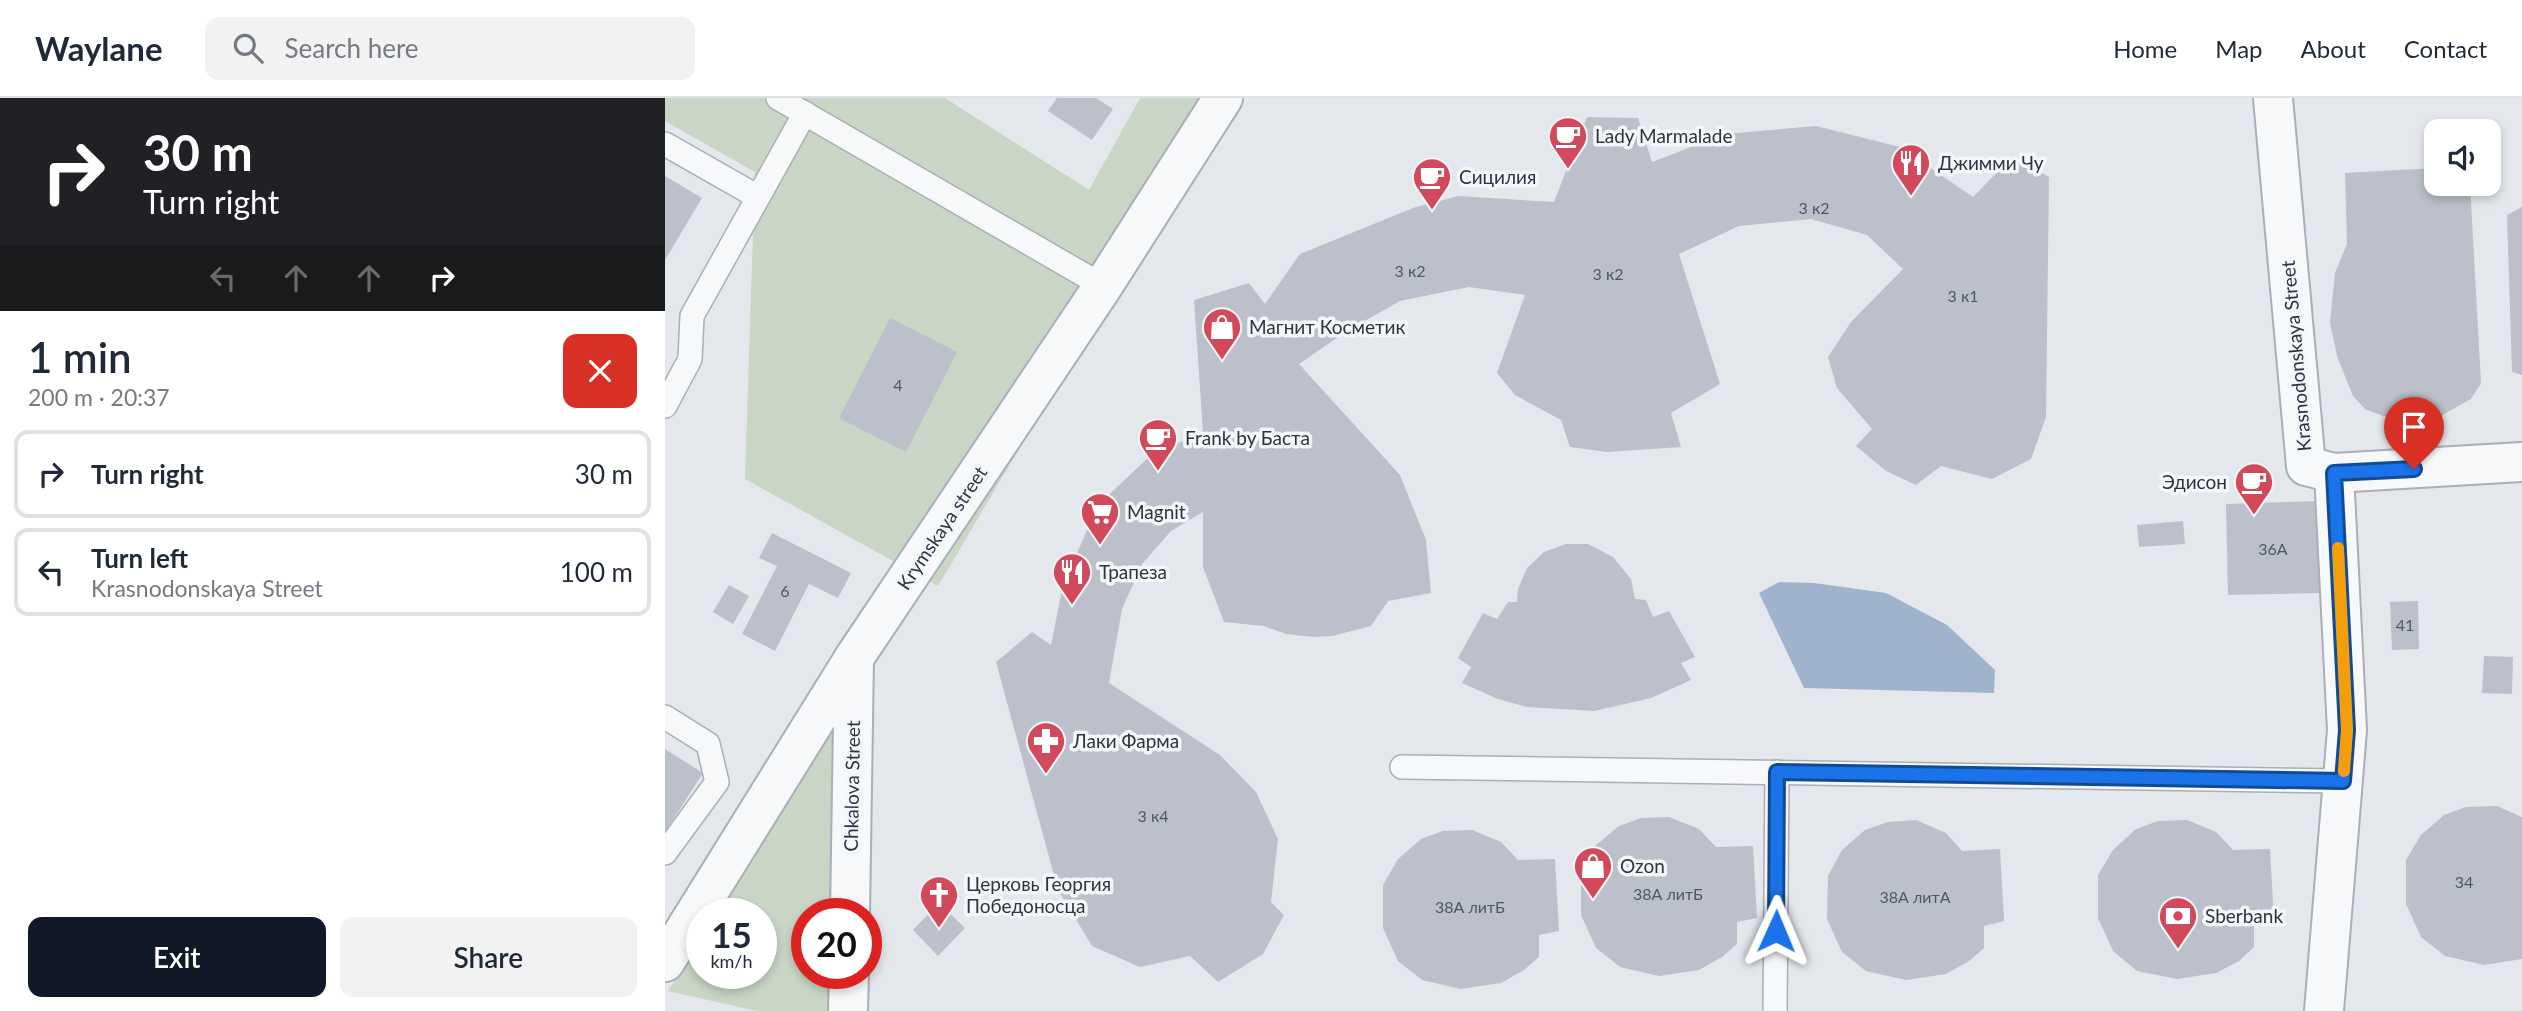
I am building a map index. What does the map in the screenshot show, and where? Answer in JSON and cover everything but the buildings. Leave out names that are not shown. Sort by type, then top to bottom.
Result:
[{"type":"street","name":"Krymskaya street","points":[[665,962],[854,658],[1101,289],[1223,98]]},
{"type":"street","name":"Krasnodonskaya Street","points":[[2273,98],[2306,466],[2334,473]]},
{"type":"street","points":[[2324,1011],[2347,730],[2334,473],[2522,462]]},
{"type":"street","name":"Chkalova Street","points":[[850,898],[854,658]]},
{"type":"street","points":[[848,1011],[849,989]]},
{"type":"lane","points":[[778,98],[1091,279],[1101,289]]},
{"type":"lane","points":[[665,406],[690,359],[692,316],[805,113]]},
{"type":"lane","points":[[665,144],[758,197]]},
{"type":"lane","points":[[665,717],[708,744],[717,782],[665,853]]},
{"type":"lane","points":[[1402,767],[2343,781]]},
{"type":"lane","points":[[1775,1011],[1777,772]]},
{"type":"green space","points":[[665,98],[945,98],[1089,190],[1140,98],[1226,98],[938,586],[745,479],[755,172],[665,121]]},
{"type":"green space","points":[[842,709],[836,898],[791,898],[791,989],[834,989],[833,1011],[757,1011],[668,991],[686,962],[686,989],[777,989],[777,898],[725,898]]},
{"type":"water","points":[[1779,582],[1814,583],[1886,593],[1947,625],[1995,670],[1994,693],[1804,688],[1759,593]]},
{"type":"slow traffic","points":[[2338,548],[2347,730],[2344,771]]},
{"type":"place","name":"Lady Marmalade","points":[[1568,170]]},
{"type":"place","name":"Джимми Чу","points":[[1911,197]]},
{"type":"place","name":"Сицилия","points":[[1432,211]]},
{"type":"place","name":"Магнит Косметик","points":[[1222,361]]},
{"type":"place","name":"Frank by Баста","points":[[1158,472]]},
{"type":"place","name":"Эдисон","points":[[2254,516]]},
{"type":"place","name":"Magnit","points":[[1100,546]]},
{"type":"place","name":"Трапеза","points":[[1072,606]]},
{"type":"place","name":"Лаки Фарма","points":[[1046,775]]},
{"type":"place","name":"Ozon","points":[[1593,900]]},
{"type":"place","name":"Церковь Георгия Победоносца","points":[[939,929]]},
{"type":"place","name":"Sberbank","points":[[2178,950]]},
{"type":"route","points":[[1776,931],[1777,772],[2343,781],[2347,730],[2334,473],[2414,469]]}]
